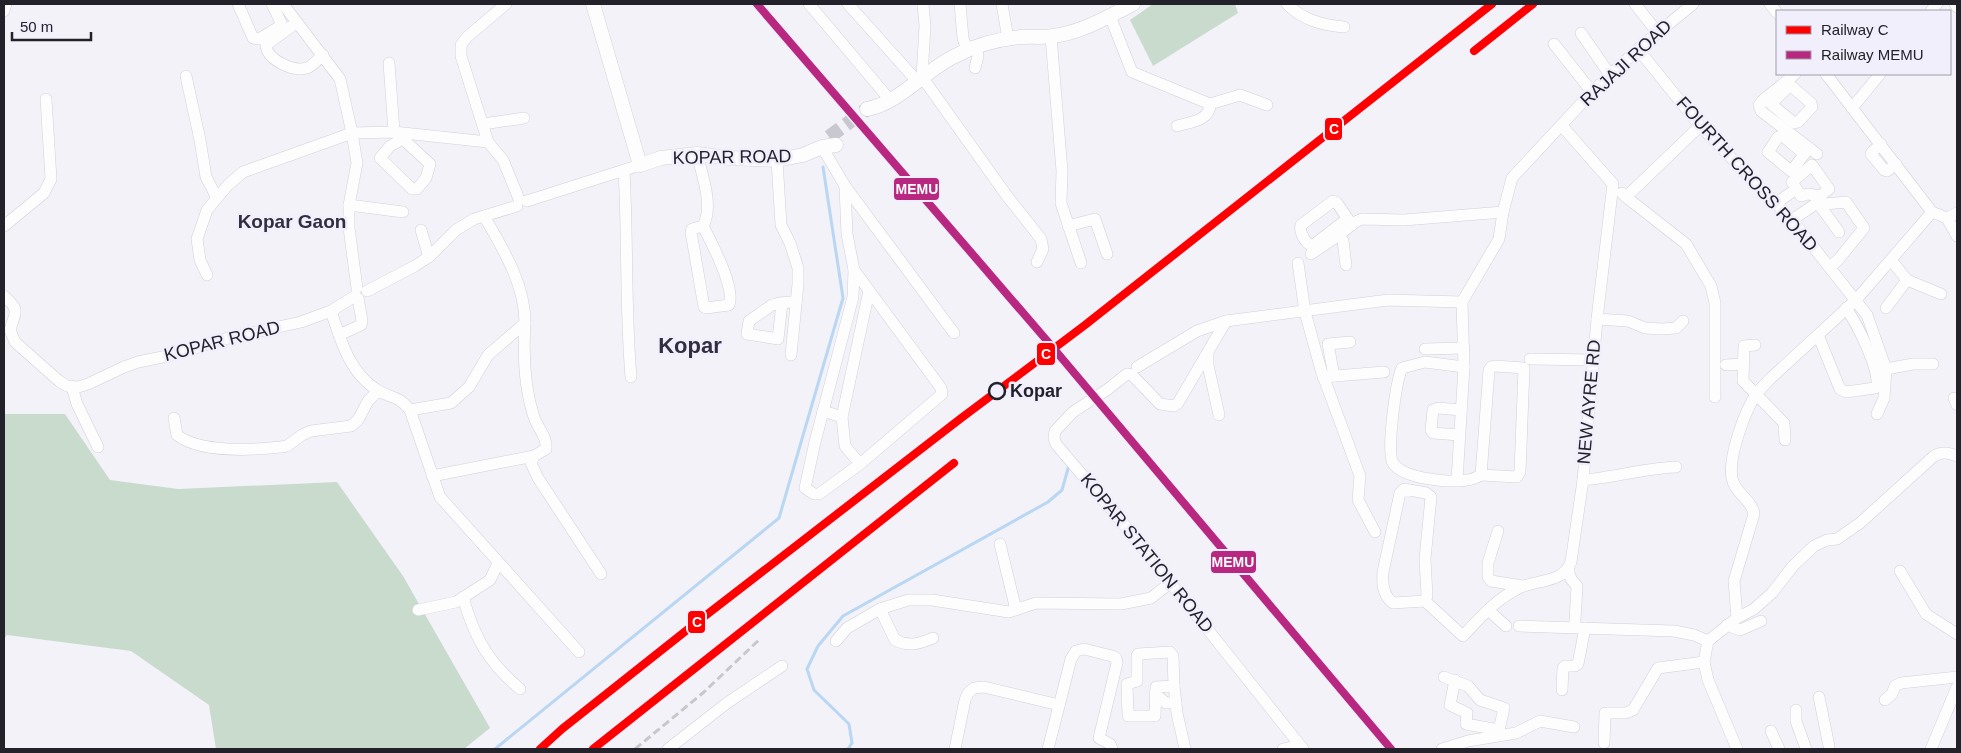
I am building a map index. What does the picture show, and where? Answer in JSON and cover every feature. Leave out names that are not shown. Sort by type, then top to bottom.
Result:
[{"type":"street","points":[[4,11],[6,4]]},
{"type":"street","points":[[238,4],[253,38],[256,40],[289,23]]},
{"type":"street","points":[[272,4],[323,56],[340,79],[352,133],[357,163],[349,204],[348,228],[362,320],[361,324],[339,335]]},
{"type":"street","points":[[283,4],[289,23]]},
{"type":"street","points":[[506,4],[467,37],[461,45],[461,56],[488,142],[504,160],[521,202]]},
{"type":"street","points":[[593,4],[640,165]]},
{"type":"street","points":[[809,4],[890,100]]},
{"type":"street","points":[[848,4],[920,79],[1041,239],[1043,249],[1037,262]]},
{"type":"street","points":[[920,79],[925,26],[923,4]]},
{"type":"street","points":[[960,4],[963,38],[971,50],[978,56],[975,68]]},
{"type":"street","points":[[1002,4],[1008,39]]},
{"type":"street","points":[[871,111],[954,56],[1008,39],[1051,37],[1074,32],[1133,4]]},
{"type":"street","points":[[1287,4],[1302,17],[1326,25],[1344,28]]},
{"type":"street","points":[[1635,4],[1657,32]]},
{"type":"street","name":"RAJAJI ROAD","points":[[1462,302],[1498,239],[1512,178],[1592,92],[1688,5]]},
{"type":"street","points":[[1110,16],[1132,72],[1210,104],[1240,94],[1267,105]]},
{"type":"street","points":[[289,23],[266,45],[273,58],[292,68],[304,68],[310,67],[323,56]]},
{"type":"street","points":[[1580,33],[1610,75]]},
{"type":"street","points":[[1051,37],[1062,171],[1061,203],[1080,263]]},
{"type":"street","points":[[1554,44],[1592,92]]},
{"type":"street","name":"FOURTH CROSS ROAD","points":[[1638,49],[1700,126],[1792,220],[1830,266],[1867,315],[1886,369]]},
{"type":"street","points":[[389,63],[394,132]]},
{"type":"street","points":[[1794,75],[1768,101],[1759,105],[1761,111],[1810,152]]},
{"type":"street","points":[[1827,75],[1932,212],[1952,215],[1957,236]]},
{"type":"street","points":[[1852,108],[1876,75]]},
{"type":"street","points":[[186,76],[206,177],[217,198]]},
{"type":"street","points":[[4,226],[44,193],[51,179],[46,100]]},
{"type":"street","points":[[1177,126],[1204,118],[1210,110],[1210,104]]},
{"type":"street","points":[[483,124],[524,118]]},
{"type":"street","points":[[1562,126],[1626,197],[1686,244],[1711,286],[1715,303],[1715,397]]},
{"type":"street","points":[[1626,197],[1700,126]]},
{"type":"street","points":[[207,275],[200,260],[198,239],[207,210],[243,172],[352,133],[394,132],[488,142]]},
{"type":"street","points":[[415,150],[417,134]]},
{"type":"street","points":[[403,140],[415,150],[429,162],[430,166],[426,178],[415,190],[380,160],[380,157],[390,146],[403,140]]},
{"type":"street","points":[[829,143],[845,186],[954,333]]},
{"type":"street","name":"KOPAR ROAD","points":[[72,387],[88,384],[138,362],[172,355],[228,338],[301,322],[331,311],[359,293],[415,266],[429,257],[456,230],[474,219],[521,202],[661,158],[697,154],[730,158],[777,160],[803,155],[829,143]]},
{"type":"street","points":[[697,154],[707,204],[706,221],[703,226],[692,229],[691,232],[704,307],[729,305],[730,295],[725,272],[703,226]]},
{"type":"street","points":[[777,160],[781,225],[790,243],[798,268],[791,355]]},
{"type":"street","points":[[624,171],[626,275],[631,377]]},
{"type":"street","name":"NEW AYRE RD","points":[[1568,569],[1571,562],[1582,480],[1594,360],[1596,319],[1613,184]]},
{"type":"street","points":[[845,186],[847,234],[854,270],[853,296],[805,488],[814,494],[819,494],[860,464],[942,394],[941,388],[854,270]]},
{"type":"street","points":[[1776,203],[1795,190]]},
{"type":"street","points":[[1792,220],[1808,207],[1818,203],[1846,202],[1864,228],[1838,260],[1830,266]]},
{"type":"street","points":[[1818,203],[1839,232]]},
{"type":"street","points":[[349,204],[403,212]]},
{"type":"street","points":[[1311,254],[1339,235],[1350,222],[1362,219],[1404,220],[1503,212]]},
{"type":"street","points":[[1738,618],[1734,581],[1754,514],[1753,509],[1738,490],[1732,478],[1734,447],[1756,395],[1771,378],[1856,300],[1932,212]]},
{"type":"street","points":[[432,476],[534,456],[546,449],[543,432],[534,419],[528,390],[524,350],[523,296],[508,259],[484,216]]},
{"type":"street","points":[[1068,226],[1095,220],[1107,254]]},
{"type":"street","points":[[421,230],[429,257]]},
{"type":"street","points":[[1339,235],[1343,241],[1346,265]]},
{"type":"street","points":[[1891,260],[1907,280],[1941,294]]},
{"type":"street","points":[[1298,263],[1305,312],[1360,476],[1358,500],[1374,532]]},
{"type":"street","points":[[1886,308],[1907,280]]},
{"type":"street","points":[[860,464],[845,446],[842,417],[869,291]]},
{"type":"street","points":[[4,296],[15,306],[16,310],[10,330],[9,342],[59,381],[72,387],[77,404],[98,447]]},
{"type":"street","points":[[1137,368],[1196,331],[1226,321],[1388,300],[1462,302],[1464,367],[1457,480]]},
{"type":"street","points":[[782,303],[778,339],[747,334],[750,320],[772,305],[782,303],[796,302]]},
{"type":"street","points":[[1818,335],[1840,389],[1846,392],[1875,388],[1877,386],[1877,378],[1868,352],[1856,324],[1846,308]]},
{"type":"street","points":[[331,311],[350,363],[361,377],[378,391],[401,400],[410,410],[440,497],[579,652]]},
{"type":"street","points":[[1596,319],[1628,321],[1645,328],[1662,329],[1676,328],[1683,321]]},
{"type":"street","points":[[1219,415],[1208,365],[1208,352],[1226,321]]},
{"type":"street","points":[[410,410],[451,403],[469,387],[488,355],[525,323]]},
{"type":"street","points":[[779,335],[793,336]]},
{"type":"street","points":[[1328,377],[1328,344],[1350,342]]},
{"type":"street","points":[[1755,344],[1745,345],[1743,378],[1748,382],[1756,395],[1784,423],[1785,440]]},
{"type":"street","points":[[1426,349],[1464,348]]},
{"type":"street","name":"KOPAR STATION ROAD","points":[[1208,352],[1182,398],[1174,406],[1160,404],[1132,375],[1127,374],[1073,412],[1055,431],[1054,438],[1056,444],[1302,747]]},
{"type":"street","points":[[1530,359],[1594,360]]},
{"type":"street","points":[[1464,367],[1425,362],[1402,368],[1398,375],[1396,388],[1390,455],[1397,468],[1429,479],[1465,481],[1481,475],[1517,477],[1520,472],[1524,368],[1494,366],[1489,370],[1481,475]]},
{"type":"street","points":[[1726,365],[1743,364]]},
{"type":"street","points":[[1877,414],[1884,398],[1886,369],[1913,364],[1933,364]]},
{"type":"street","points":[[1328,377],[1384,372]]},
{"type":"street","points":[[174,418],[177,435],[186,441],[235,450],[281,447],[287,446],[302,435],[312,431],[351,426],[358,420],[368,401],[378,391]]},
{"type":"street","points":[[1459,435],[1433,433],[1431,430],[1433,410],[1438,408],[1461,410]]},
{"type":"street","points":[[823,410],[842,417]]},
{"type":"street","points":[[1735,749],[1708,680],[1704,662],[1708,640],[1754,609],[1772,593],[1793,566],[1814,546],[1827,540],[1837,539],[1860,523],[1939,452],[1957,456]]},
{"type":"street","points":[[534,456],[531,463],[538,478],[601,574]]},
{"type":"street","points":[[1582,480],[1657,467],[1676,467]]},
{"type":"street","points":[[1425,601],[1427,596],[1425,559],[1431,497],[1426,493],[1404,489],[1400,492],[1383,572],[1382,585],[1389,601],[1393,603],[1425,601],[1463,636],[1498,600],[1522,586],[1554,578],[1568,569],[1571,579],[1577,586],[1580,624],[1578,664],[1563,668],[1562,690]]},
{"type":"street","points":[[1498,531],[1488,564],[1488,578],[1491,581],[1522,586]]},
{"type":"street","points":[[1000,544],[1016,610]]},
{"type":"street","points":[[418,610],[456,602],[490,580],[498,563]]},
{"type":"street","points":[[1900,571],[1926,614],[1957,634]]},
{"type":"street","points":[[836,641],[847,628],[880,609],[908,600],[932,600],[1009,612],[1036,603],[1121,604],[1151,598],[1170,583]]},
{"type":"street","points":[[463,597],[469,618],[485,653],[505,676],[520,689]]},
{"type":"street","points":[[880,609],[895,640],[898,642],[914,644],[933,638]]},
{"type":"street","points":[[1488,610],[1506,626]]},
{"type":"street","points":[[1728,626],[1740,630],[1761,621]]},
{"type":"street","points":[[1519,626],[1580,624],[1674,630],[1694,634],[1708,640]]},
{"type":"street","points":[[1048,749],[1071,659],[1076,651],[1084,649],[1116,658],[1118,663],[1098,744],[1110,744],[1112,749]]},
{"type":"street","points":[[1174,686],[1158,686],[1156,688],[1155,716],[1127,716],[1127,684],[1137,681],[1138,654],[1172,654],[1176,703],[1185,749]]},
{"type":"street","points":[[1604,743],[1605,713],[1626,713],[1633,710],[1658,668],[1704,662]]},
{"type":"street","points":[[668,749],[727,702],[782,666]]},
{"type":"street","points":[[1885,700],[1892,694],[1895,686],[1901,683],[1957,677]]},
{"type":"street","points":[[1450,679],[1468,686],[1480,700],[1504,708],[1498,730],[1466,724],[1466,713],[1450,706],[1450,679]]},
{"type":"street","points":[[955,749],[965,700],[968,693],[974,688],[984,687],[1059,705]]},
{"type":"street","points":[[1931,749],[1957,687]]},
{"type":"street","points":[[1155,694],[1166,703],[1176,703]]},
{"type":"street","points":[[1819,698],[1828,748]]},
{"type":"street","points":[[1796,710],[1796,721],[1806,749]]},
{"type":"street","points":[[1442,749],[1468,741],[1516,733],[1540,721],[1574,727]]},
{"type":"street","points":[[1771,731],[1779,749]]},
{"type":"street","points":[[1283,749],[1302,747]]},
{"type":"green space","points":[[1153,4],[1235,4],[1238,13],[1153,66],[1130,20]]},
{"type":"green space","points":[[4,414],[65,414],[110,480],[178,489],[337,482],[403,576],[490,728],[464,749],[216,749],[209,705],[131,651],[7,635],[4,639]]},
{"type":"waterway","points":[[495,749],[779,518],[843,298],[823,167]]},
{"type":"waterway","points":[[848,749],[852,743],[849,724],[814,690],[807,669],[818,646],[843,616],[1048,502],[1062,490],[1069,465]]},
{"type":"tunnel","points":[[829,137],[867,109]]},
{"type":"railway","points":[[635,749],[704,692],[761,638]]},
{"type":"rail line","name":"MEMU","points":[[757,4],[1049,343],[1391,749]]},
{"type":"rail line","name":"C","points":[[540,749],[562,729],[692,626],[1085,325],[1492,4]]},
{"type":"rail line","name":"C","points":[[1474,51],[1533,4]]},
{"type":"rail line","name":"C","points":[[593,749],[954,463]]},
{"type":"place","name":"Kopar","points":[[997,391]]},
{"type":"district","name":"Kopar Gaon","points":[[292,221]]},
{"type":"district","name":"Kopar","points":[[690,345]]}]
